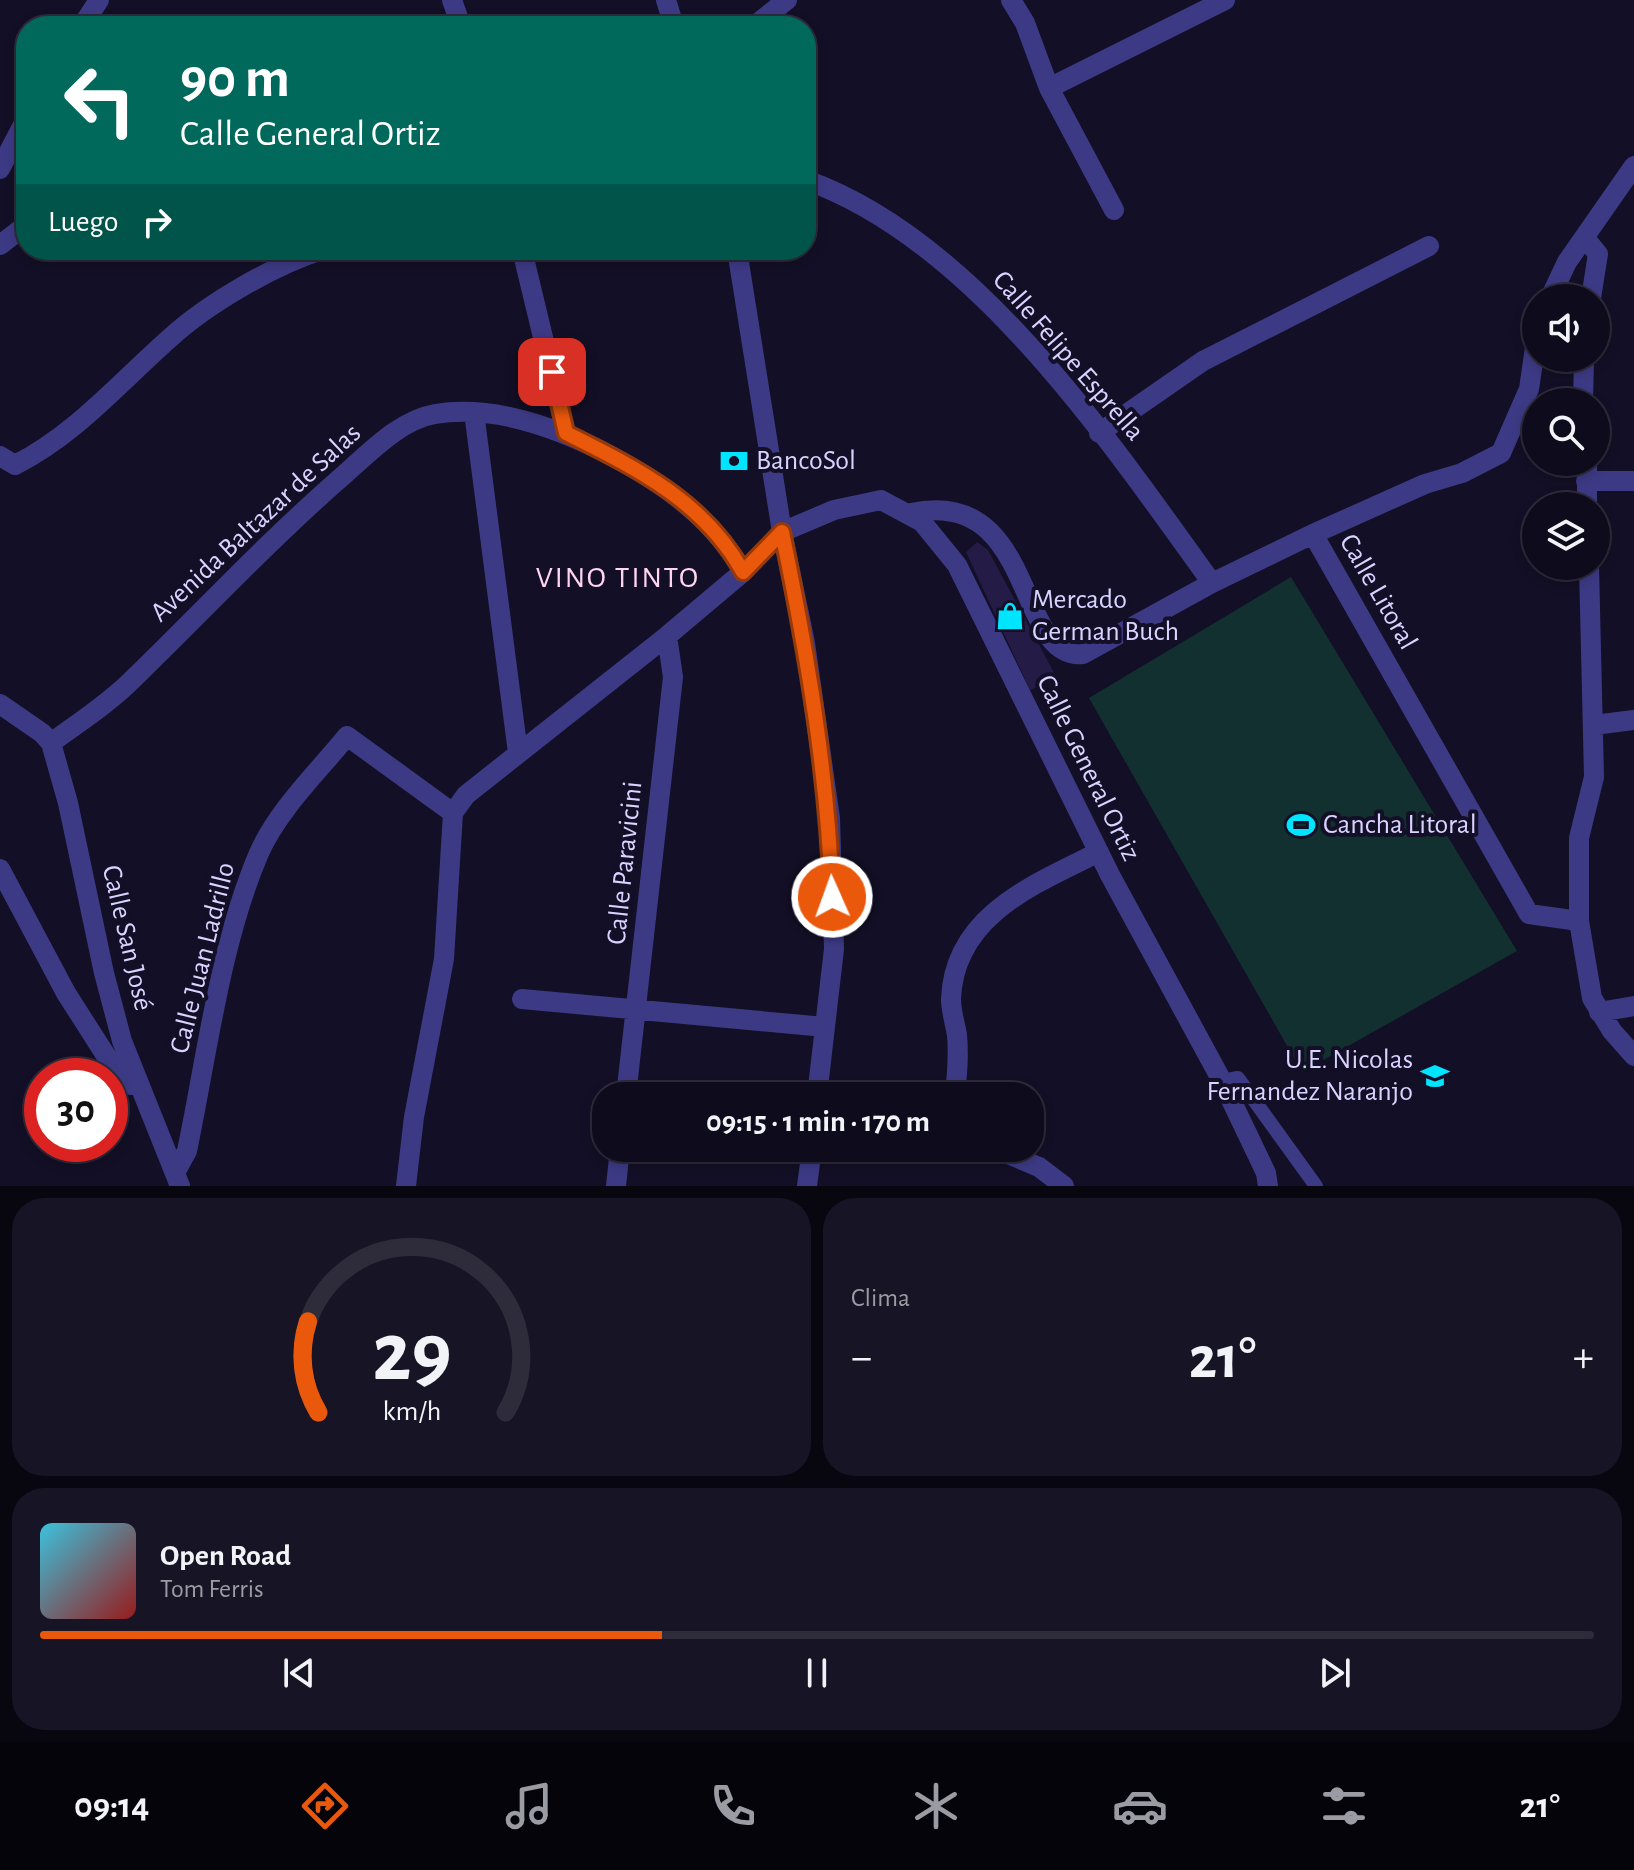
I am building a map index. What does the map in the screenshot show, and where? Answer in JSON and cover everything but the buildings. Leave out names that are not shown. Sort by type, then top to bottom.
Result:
[{"type":"street","points":[[767,16],[787,0]]},
{"type":"street","points":[[1011,0],[1025,23],[1049,88],[1114,210]]},
{"type":"street","points":[[1049,88],[1225,0]]},
{"type":"street","points":[[0,169],[16,138]]},
{"type":"street","points":[[1557,284],[1567,262],[1634,166]]},
{"type":"street","name":"Calle Felipe Esprella","points":[[816,184],[865,205],[971,285],[1042,362],[1212,583]]},
{"type":"street","points":[[0,245],[16,233]]},
{"type":"street","points":[[1585,238],[1598,254],[1593,284]]},
{"type":"street","points":[[1099,433],[1203,361],[1429,246]]},
{"type":"street","points":[[0,456],[15,465],[50,447],[172,335],[233,294],[302,260]]},
{"type":"street","points":[[524,260],[566,433]]},
{"type":"street","points":[[739,260],[782,532],[805,643],[830,818],[834,949],[819,1082]]},
{"type":"street","name":"Calle Litoral","points":[[1531,372],[1529,389],[1501,453],[1462,473],[1425,484],[1313,534],[1529,914],[1579,921]]},
{"type":"street","points":[[474,412],[518,753]]},
{"type":"street","name":"Avenida Baltazar de Salas","points":[[51,743],[130,683],[273,537],[390,436],[410,422],[434,414],[474,412],[509,417],[566,433],[651,475],[716,534],[743,572]]},
{"type":"street","points":[[1607,476],[1634,481]]},
{"type":"street","points":[[406,1186],[414,1117],[444,959],[453,813],[466,795],[667,636],[743,572],[782,532],[858,502],[881,500],[911,513],[938,507],[957,510],[978,522],[997,539],[1024,584],[1051,642],[1071,655],[1099,648],[1212,583],[1313,534]]},
{"type":"street","name":"Calle General Ortiz","points":[[911,513],[957,565],[1099,852],[1222,1081],[1266,1173],[1268,1186]]},
{"type":"street","points":[[1589,580],[1594,777],[1579,838],[1579,921],[1588,980],[1599,1012],[1634,1056]]},
{"type":"street","name":"Calle Paravicini","points":[[628,1082],[673,677],[667,636]]},
{"type":"street","points":[[0,704],[42,733],[51,743]]},
{"type":"street","points":[[1594,725],[1634,720]]},
{"type":"street","name":"Calle Juan Ladrillo","points":[[178,1179],[187,1151],[231,941],[259,852],[278,820],[347,736],[453,813]]},
{"type":"street","name":"Calle San José","points":[[51,743],[68,803],[104,973],[138,1085],[178,1179]]},
{"type":"street","points":[[957,1082],[959,1060],[951,1002],[953,980],[975,928],[1030,887],[1099,852]]},
{"type":"street","points":[[0,869],[66,993],[111,1064],[125,1082],[138,1085]]},
{"type":"street","points":[[522,999],[825,1027]]},
{"type":"street","points":[[1599,1012],[1634,1006]]},
{"type":"street","points":[[616,1186],[619,1162]]},
{"type":"street","points":[[807,1186],[810,1162]]},
{"type":"street","points":[[1027,1162],[1064,1186]]},
{"type":"lane","points":[[1222,1081],[1238,1078],[1316,1186]]},
{"type":"green space","name":"Cancha Litoral","points":[[1291,577],[1517,951],[1302,1072],[1089,698]]},
{"type":"place","name":"BancoSol","points":[[734,461]]},
{"type":"place","name":"Mercado German Buch","points":[[1010,616]]},
{"type":"place","name":"Cancha Litoral","points":[[1301,825]]},
{"type":"place","name":"U.E. Nicolas Fernandez Naranjo","points":[[1435,1076]]},
{"type":"district","name":"VINO TINTO","points":[[618,578]]},
{"type":"route","points":[[552,372],[566,433],[651,475],[691,508],[716,534],[743,572],[782,532],[805,643],[830,818],[832,897]]}]
